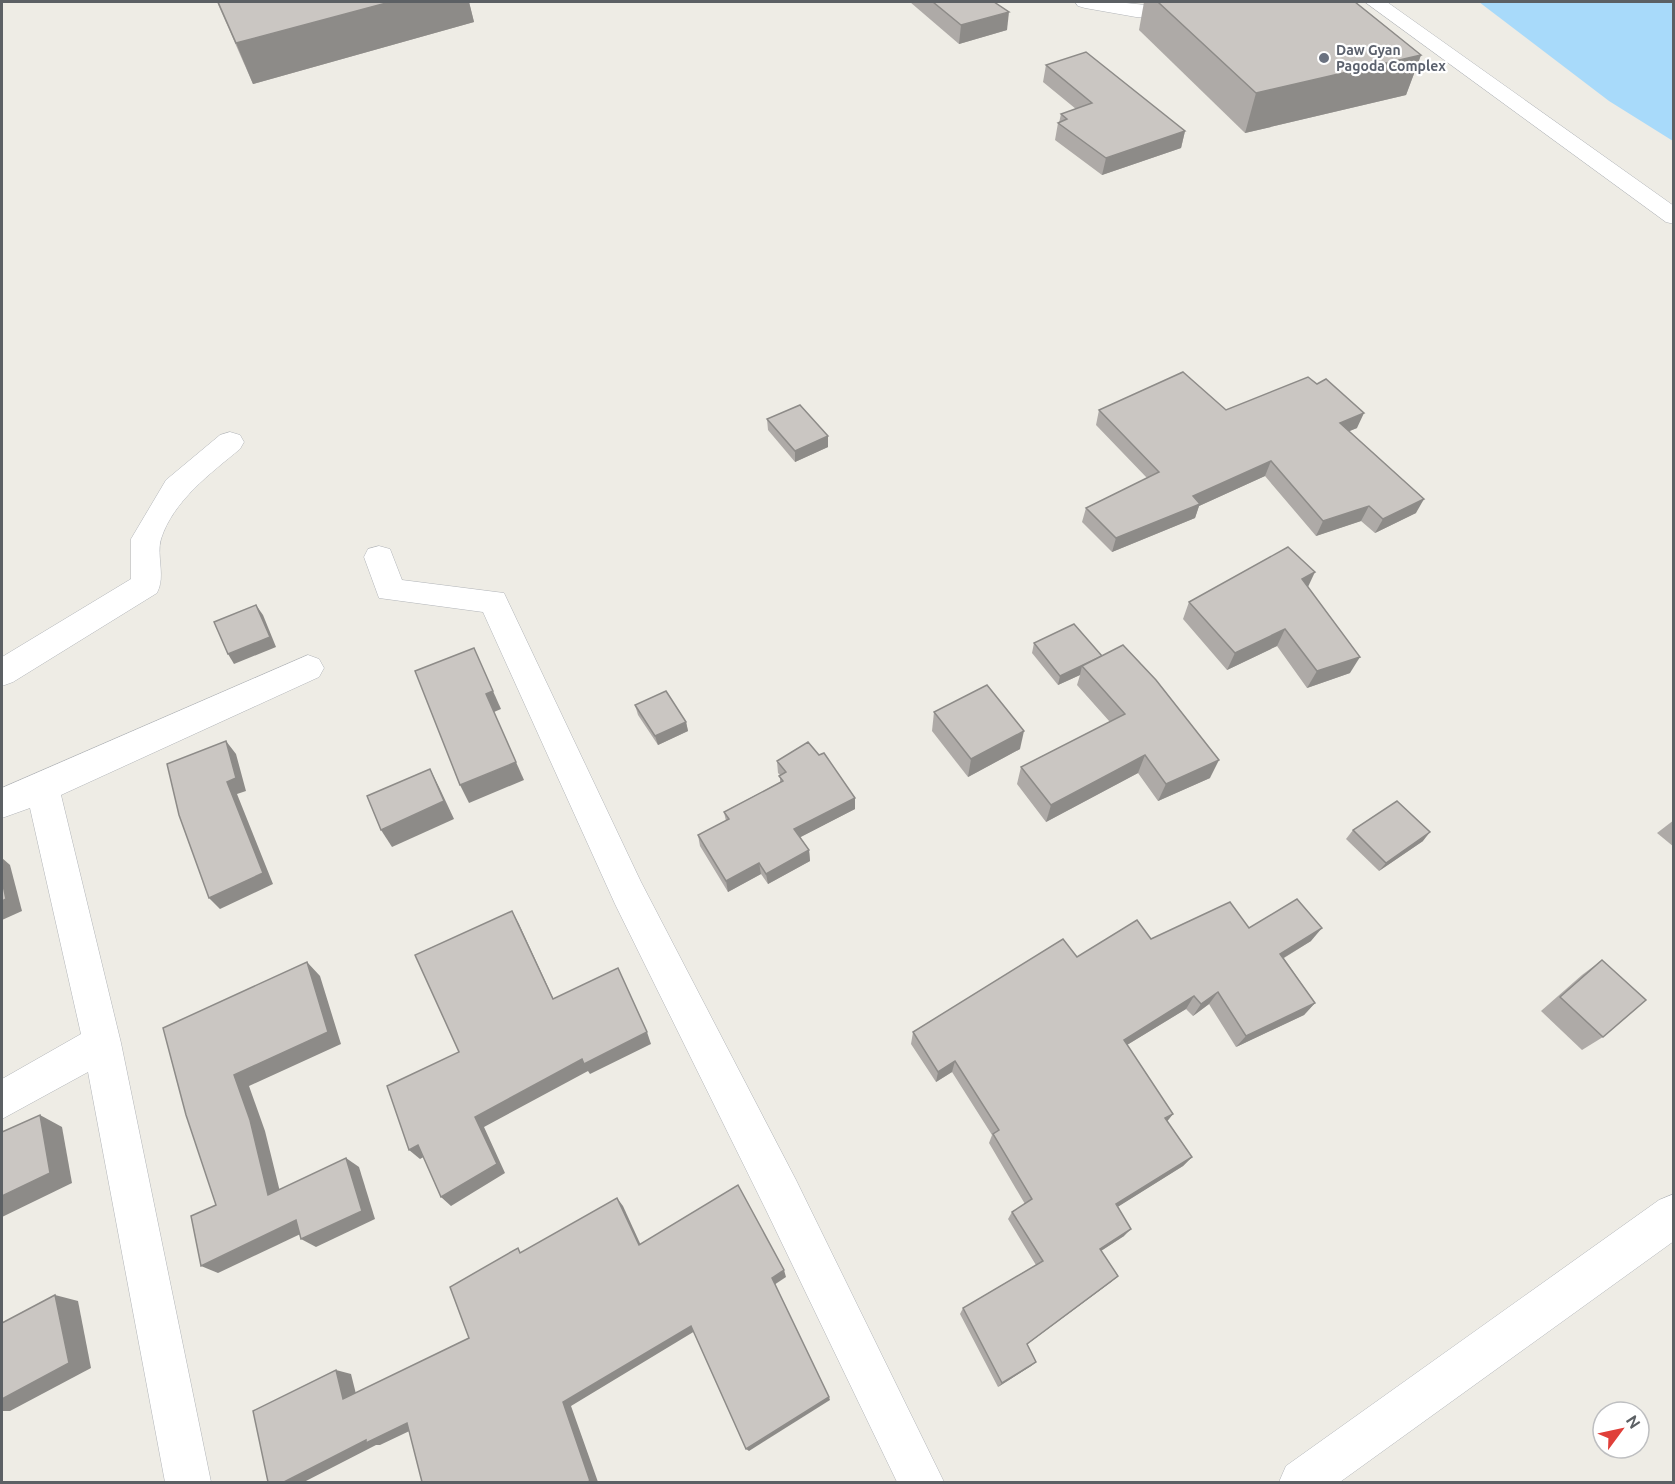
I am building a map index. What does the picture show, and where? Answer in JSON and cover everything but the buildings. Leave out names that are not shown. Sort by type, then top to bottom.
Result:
[{"type":"street","points":[[1085,2],[1136,11],[1176,14],[1230,2]]},
{"type":"street","points":[[1375,2],[1674,217]]},
{"type":"street","points":[[2,673],[146,585],[146,539],[176,487],[230,442]]},
{"type":"street","points":[[379,557],[390,590],[494,601],[628,893],[781,1195],[921,1482]]},
{"type":"street","points":[[2,803],[42,788],[308,668]]},
{"type":"street","points":[[42,788],[102,1043],[188,1482]]},
{"type":"street","points":[[2,1100],[102,1043]]},
{"type":"street","points":[[1302,1482],[1674,1215]]},
{"type":"water","points":[[1479,2],[1673,2],[1673,141],[1609,101]]},
{"type":"place","name":"Daw Gyan Pagoda Complex","points":[[1324,58]]}]
